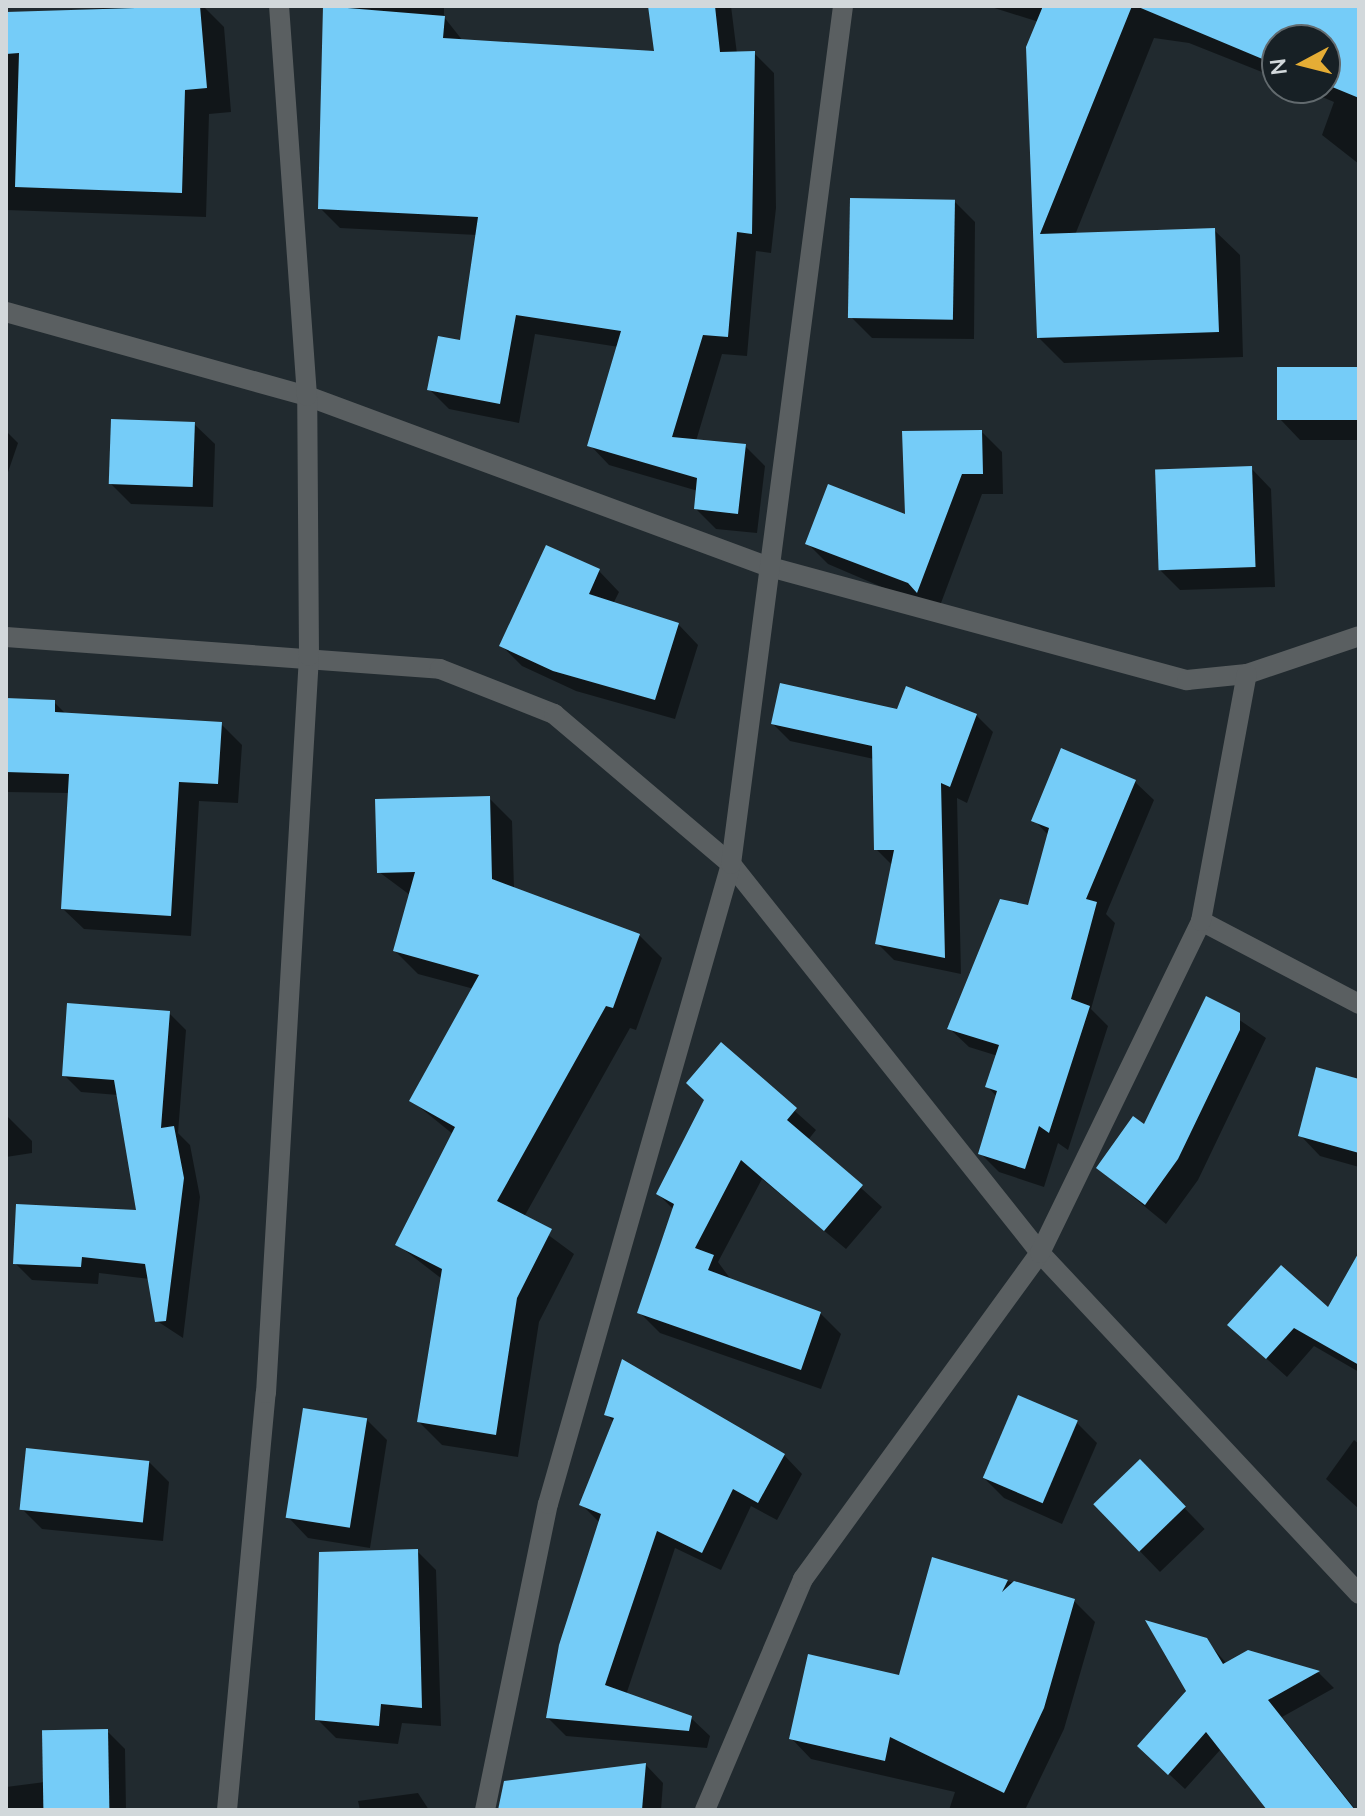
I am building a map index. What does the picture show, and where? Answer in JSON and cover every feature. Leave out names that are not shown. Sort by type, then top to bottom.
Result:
[{"type":"street","points":[[227,1810],[266,1393],[309,656],[307,396],[279,6]]},
{"type":"street","points":[[485,1810],[548,1504],[731,864],[843,6]]},
{"type":"street","points":[[6,312],[307,396],[770,567],[1187,680],[1247,674],[1359,636]]},
{"type":"street","points":[[6,637],[309,656],[440,669],[554,714],[731,864],[1040,1253],[1359,1594]]},
{"type":"street","points":[[705,1810],[803,1579],[1040,1253],[1201,921],[1247,674]]},
{"type":"street","points":[[1201,921],[1359,1004]]},
{"type":"building","points":[[200,6],[207,88],[185,90],[182,193],[15,187],[19,53],[6,54],[6,12]]},
{"type":"building","points":[[323,6],[445,16],[443,38],[654,51],[648,6],[715,6],[720,52],[755,51],[752,234],[737,232],[728,337],[703,335],[672,437],[746,444],[738,514],[694,509],[697,478],[587,446],[621,331],[516,315],[500,404],[427,390],[438,336],[460,340],[478,217],[318,209]]},
{"type":"building","points":[[1043,6],[1132,6],[1040,234],[1215,228],[1219,332],[1037,338],[1026,47]]},
{"type":"building","points":[[1136,6],[1359,6],[1359,98],[1341,91],[1341,24],[1261,24],[1261,58]]},
{"type":"building","points":[[850,198],[955,200],[953,320],[848,318]]},
{"type":"building","points":[[1277,367],[1359,367],[1359,420],[1277,420]]},
{"type":"building","points":[[111,419],[195,422],[193,487],[109,484]]},
{"type":"building","points":[[982,430],[983,474],[962,474],[917,593],[908,583],[805,544],[828,484],[905,514],[902,431]]},
{"type":"building","points":[[1252,466],[1256,567],[1159,570],[1155,469]]},
{"type":"building","points":[[546,545],[600,569],[589,594],[679,623],[655,700],[553,671],[499,646]]},
{"type":"building","points":[[780,683],[897,709],[906,686],[977,714],[950,787],[941,783],[945,958],[875,944],[894,850],[874,850],[872,746],[771,724]]},
{"type":"building","points":[[6,698],[55,700],[55,712],[222,722],[218,784],[179,782],[171,916],[61,909],[69,774],[6,772]]},
{"type":"building","points":[[1061,748],[1136,780],[1086,899],[1097,902],[1071,999],[1090,1006],[1049,1133],[1039,1126],[1025,1169],[978,1154],[997,1091],[985,1087],[999,1045],[947,1029],[1000,899],[1028,905],[1049,828],[1031,821]]},
{"type":"building","points":[[490,796],[492,879],[640,934],[613,1008],[606,1006],[497,1201],[552,1229],[517,1298],[496,1435],[417,1422],[442,1269],[395,1245],[455,1127],[409,1101],[479,975],[393,951],[415,872],[377,873],[375,799]]},
{"type":"building","points":[[1206,996],[1240,1013],[1240,1030],[1178,1159],[1145,1205],[1096,1168],[1133,1116],[1144,1124]]},
{"type":"building","points":[[67,1003],[170,1011],[161,1128],[174,1126],[184,1178],[166,1321],[155,1322],[145,1264],[82,1257],[81,1267],[13,1264],[16,1204],[136,1210],[114,1080],[62,1076]]},
{"type":"building","points":[[721,1042],[797,1108],[787,1120],[863,1185],[824,1231],[741,1160],[695,1248],[714,1255],[708,1270],[821,1312],[801,1370],[637,1313],[674,1204],[656,1194],[704,1100],[686,1083]]},
{"type":"building","points":[[1316,1067],[1359,1079],[1359,1153],[1298,1136]]},
{"type":"building","points":[[1359,1252],[1359,1365],[1294,1328],[1266,1359],[1227,1325],[1281,1265],[1328,1307]]},
{"type":"building","points":[[622,1359],[785,1454],[758,1503],[733,1489],[702,1553],[657,1531],[605,1685],[692,1716],[689,1731],[546,1718],[559,1645],[601,1514],[579,1505],[614,1418],[604,1415]]},
{"type":"building","points":[[1018,1395],[1078,1420],[1043,1503],[983,1478]]},
{"type":"building","points":[[303,1408],[367,1418],[350,1528],[286,1518]]},
{"type":"building","points":[[26,1448],[149,1461],[143,1523],[20,1510]]},
{"type":"building","points":[[1140,1459],[1186,1506],[1139,1552],[1093,1504]]},
{"type":"building","points":[[418,1549],[422,1708],[381,1704],[379,1726],[315,1720],[319,1552]]},
{"type":"building","points":[[932,1557],[1008,1580],[1002,1592],[1014,1581],[1075,1599],[1044,1708],[1004,1793],[890,1737],[885,1761],[789,1739],[808,1654],[899,1675]]},
{"type":"building","points":[[1145,1620],[1207,1638],[1223,1664],[1248,1650],[1320,1671],[1268,1700],[1355,1810],[1267,1810],[1206,1732],[1168,1775],[1137,1746],[1186,1691]]},
{"type":"building","points":[[108,1729],[109,1810],[43,1810],[42,1730]]},
{"type":"building","points":[[646,1763],[642,1810],[498,1810],[504,1781]]}]
